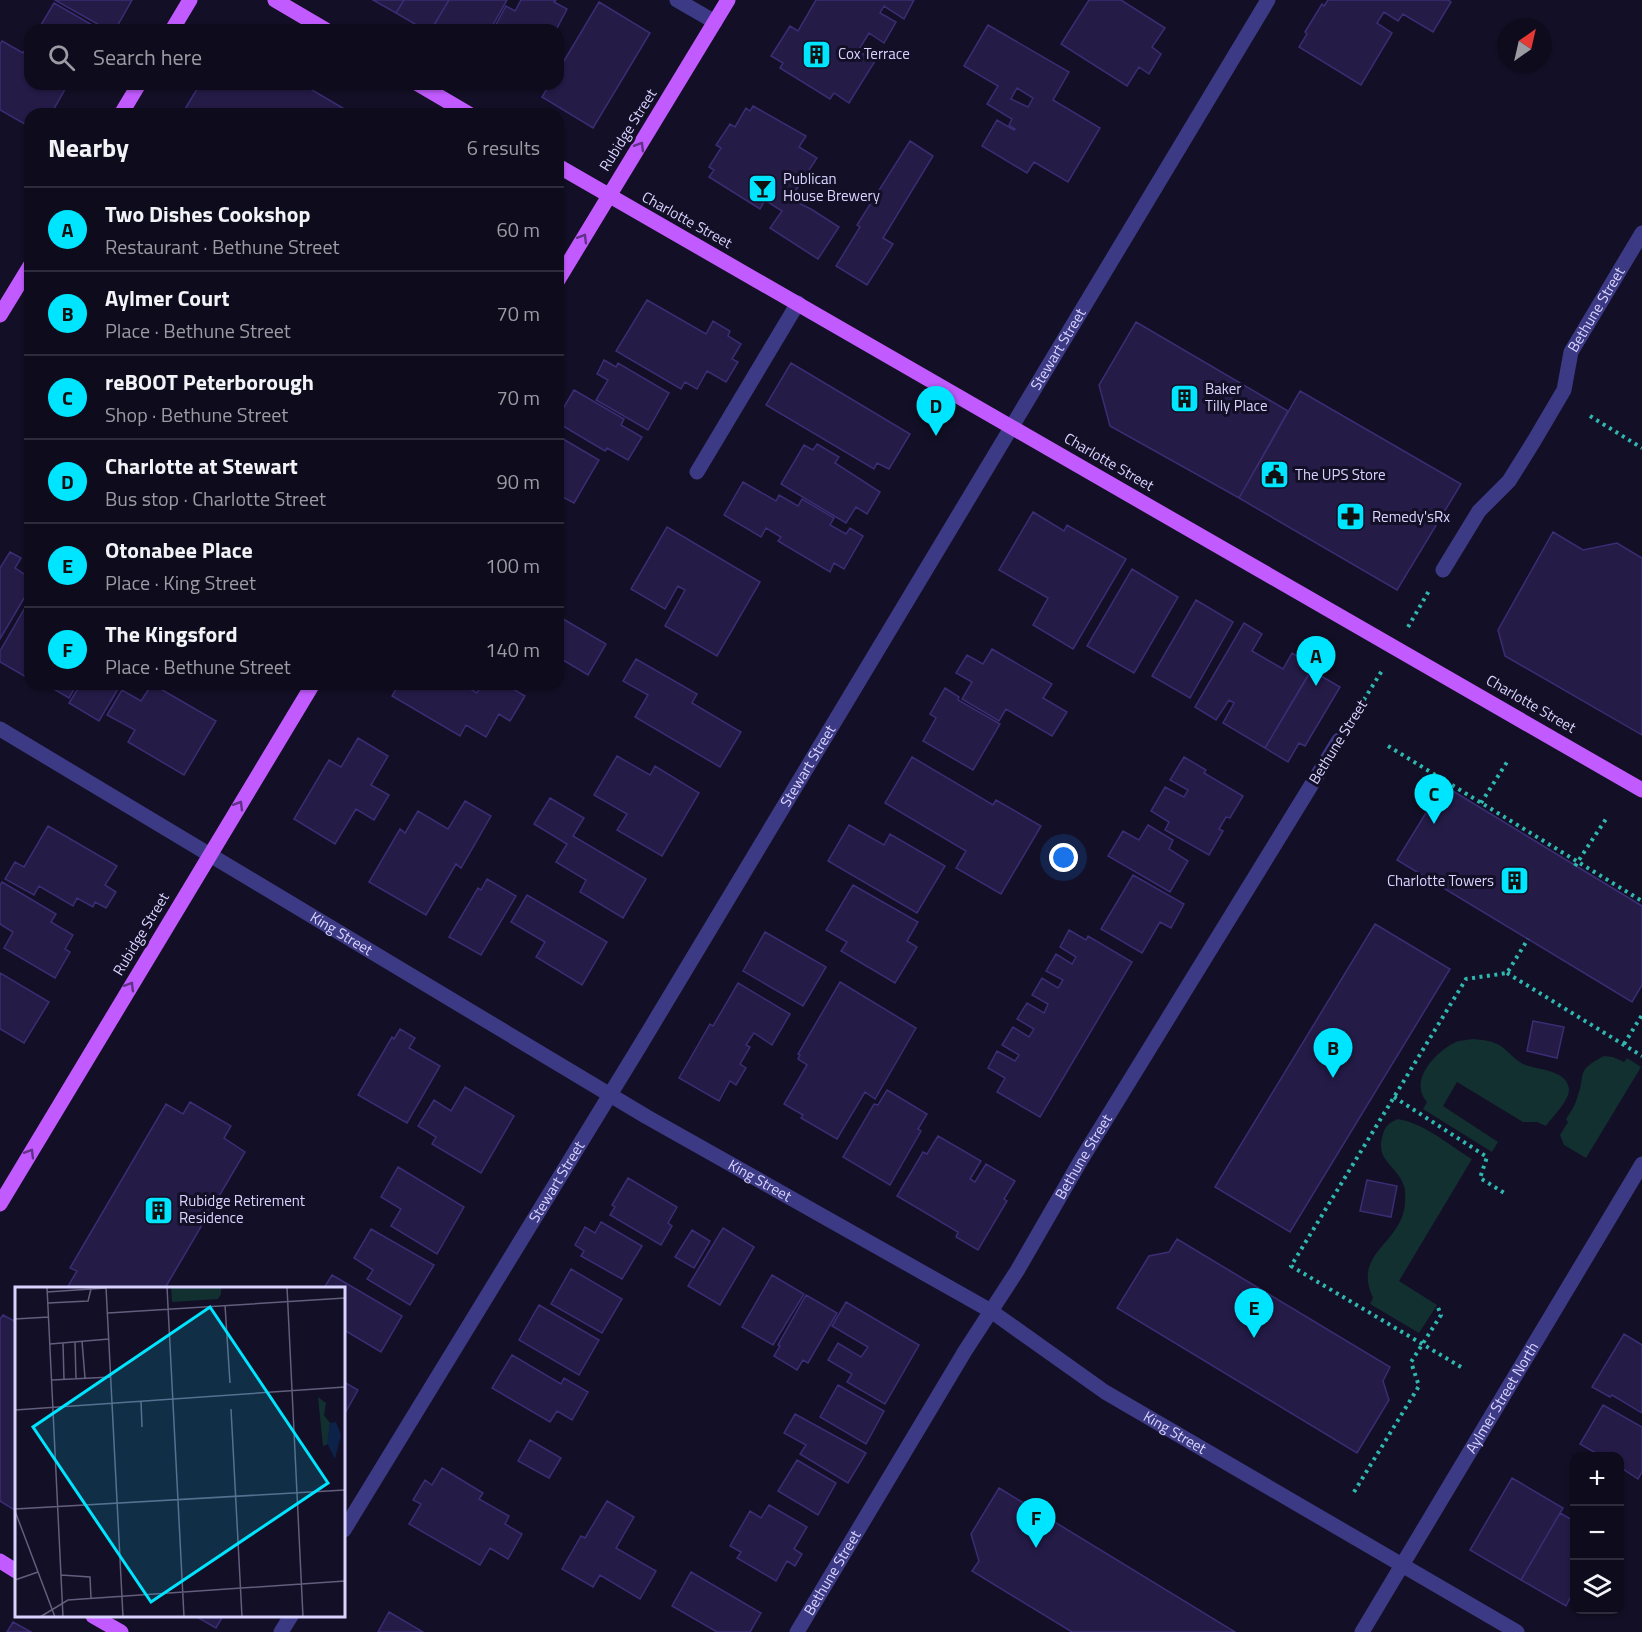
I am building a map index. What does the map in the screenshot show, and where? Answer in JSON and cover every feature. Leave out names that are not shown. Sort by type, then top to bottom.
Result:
[{"type":"main road","points":[[176,24],[190,0]]},
{"type":"main road","points":[[275,0],[316,24]]},
{"type":"main road","name":"Rubidge Street","points":[[564,270],[728,0]]},
{"type":"main road","points":[[125,108],[135,90]]},
{"type":"main road","points":[[428,90],[459,108]]},
{"type":"main road","name":"Charlotte Street","points":[[564,169],[1642,790]]},
{"type":"main road","points":[[0,315],[24,276]]},
{"type":"main road","name":"Rubidge Street","points":[[0,1204],[309,690]]},
{"type":"main road","points":[[0,1561],[15,1570]]},
{"type":"main road","points":[[95,1617],[121,1632]]},
{"type":"street","points":[[677,0],[715,22]]},
{"type":"street","name":"Stewart Street","points":[[345,1528],[610,1094],[1268,0]]},
{"type":"street","name":"Bethune Street","points":[[1443,570],[1479,511],[1509,481],[1564,390],[1571,352],[1642,233]]},
{"type":"street","points":[[697,472],[798,303]]},
{"type":"street","name":"King Street","points":[[0,729],[647,1117],[991,1311],[1105,1392],[1517,1632]]},
{"type":"street","name":"Bethune Street","points":[[798,1632],[965,1351],[1339,740]]},
{"type":"street","name":"Aylmer Street North","points":[[1362,1632],[1642,1164]]},
{"type":"street","points":[[281,1632],[290,1617]]},
{"type":"path","points":[[1590,416],[1642,448]]},
{"type":"path","name":"Bethune Street","points":[[1339,740],[1375,683]]},
{"type":"path","points":[[1388,746],[1576,864],[1642,900]]},
{"type":"path","points":[[1481,803],[1508,762]]},
{"type":"path","points":[[1576,864],[1606,819]]},
{"type":"path","points":[[1507,972],[1528,939]]},
{"type":"path","points":[[1461,1367],[1291,1266],[1466,979],[1507,972],[1642,1056]]},
{"type":"path","points":[[1624,1044],[1642,1015]]},
{"type":"path","points":[[1394,1097],[1487,1156],[1480,1179],[1506,1194]]},
{"type":"path","points":[[1354,1492],[1419,1386],[1411,1362],[1441,1315],[1437,1305]]},
{"type":"green space","points":[[1474,1039],[1495,1043],[1523,1064],[1557,1074],[1567,1082],[1569,1089],[1563,1104],[1546,1126],[1537,1122],[1523,1122],[1457,1082],[1443,1106],[1498,1142],[1492,1152],[1423,1109],[1427,1102],[1422,1094],[1421,1085],[1422,1076],[1427,1068],[1448,1047],[1458,1041]]},
{"type":"green space","points":[[1604,1056],[1624,1062],[1627,1058],[1641,1067],[1586,1158],[1564,1145],[1560,1135],[1576,1101],[1585,1069]]},
{"type":"green space","points":[[1398,1119],[1428,1130],[1472,1159],[1399,1281],[1437,1305],[1419,1333],[1370,1304],[1373,1298],[1368,1283],[1368,1270],[1379,1250],[1395,1230],[1405,1205],[1404,1186],[1384,1157],[1381,1143],[1385,1129]]},
{"type":"building","points":[[55,0],[132,0],[118,24],[97,24]]},
{"type":"building","points":[[373,0],[404,0],[396,13]]},
{"type":"building","points":[[404,0],[449,0],[435,24],[415,24],[396,13]]},
{"type":"building","points":[[449,0],[507,0],[493,24],[435,24]]},
{"type":"building","points":[[521,0],[556,0],[554,2],[567,9],[559,24],[496,24],[506,6],[515,11]]},
{"type":"building","name":"Cox Terrace","points":[[816,0],[914,0],[904,19],[884,6],[880,13],[896,22],[884,43],[869,33],[858,51],[875,61],[849,103],[834,93],[830,99],[780,68],[783,63],[771,56],[790,26],[798,31]]},
{"type":"building","points":[[1089,0],[1121,0],[1165,28],[1152,47],[1161,54],[1149,74],[1139,67],[1127,86],[1061,44]]},
{"type":"building","points":[[1328,0],[1448,0],[1451,2],[1433,32],[1403,14],[1398,21],[1384,12],[1377,23],[1392,33],[1361,85],[1299,47],[1322,4],[1324,6]]},
{"type":"building","points":[[599,2],[650,33],[593,128],[564,110],[564,108],[542,97],[546,90],[564,90],[564,61]]},
{"type":"building","points":[[54,3],[91,24],[42,24]]},
{"type":"building","points":[[988,25],[1069,72],[1053,100],[1100,128],[1068,182],[1034,162],[1027,173],[982,146],[997,120],[1015,129],[1009,125],[1012,119],[987,104],[998,86],[964,66]],"holes":[[[1017,88],[1033,98],[1028,107],[1011,99]]]},
{"type":"building","points":[[2,41],[23,53],[24,51],[24,90],[65,90],[54,108],[24,108],[24,124],[0,110],[0,44]]},
{"type":"building","points":[[196,90],[312,90],[343,108],[186,108]]},
{"type":"building","name":"Publican House Brewery","points":[[753,106],[806,136],[799,147],[817,158],[790,199],[839,227],[818,259],[770,228],[782,211],[765,200],[760,209],[709,177],[714,170],[709,167],[721,148],[716,145],[730,124],[735,127],[746,108],[750,111]]},
{"type":"building","points":[[910,141],[933,156],[883,238],[893,244],[867,285],[836,266],[860,227],[857,225]]},
{"type":"building","points":[[647,300],[706,334],[713,321],[730,331],[728,336],[741,344],[732,359],[738,362],[726,382],[707,371],[697,389],[685,382],[681,389],[616,351]]},
{"type":"building","name":"Baker Tilly Place","points":[[1136,322],[1288,411],[1239,498],[1110,426],[1099,385]]},
{"type":"building","points":[[604,360],[616,367],[618,363],[669,393],[648,430],[596,400],[608,380],[597,374]]},
{"type":"building","points":[[791,363],[910,434],[889,469],[877,463],[874,469],[766,405]]},
{"type":"building","points":[[574,390],[624,419],[621,425],[642,437],[628,460],[607,448],[605,451],[564,427],[564,407]]},
{"type":"building","points":[[1300,391],[1461,484],[1397,590],[1239,498]]},
{"type":"building","points":[[564,440],[599,460],[574,503],[564,498]]},
{"type":"building","points":[[817,444],[839,457],[835,463],[880,492],[867,514],[856,507],[846,523],[781,484],[804,445],[813,450]]},
{"type":"building","points":[[743,482],[776,501],[779,495],[798,506],[802,499],[834,518],[830,525],[846,534],[850,528],[863,536],[844,569],[834,563],[830,572],[778,541],[781,537],[766,528],[761,537],[724,515]]},
{"type":"building","points":[[1033,512],[1064,531],[1067,525],[1126,559],[1073,649],[1033,625],[1048,598],[999,570]]},
{"type":"building","points":[[667,527],[760,582],[717,656],[665,626],[685,590],[678,586],[665,609],[631,589]]},
{"type":"building","points":[[1553,532],[1583,550],[1617,543],[1642,558],[1642,735],[1505,656],[1498,630]]},
{"type":"building","points":[[10,552],[21,558],[15,568],[24,574],[24,598],[0,639],[0,568]]},
{"type":"building","points":[[1132,569],[1178,597],[1134,673],[1087,646]]},
{"type":"building","points":[[1196,600],[1233,622],[1190,698],[1152,676]]},
{"type":"building","points":[[24,609],[24,676],[0,662],[0,651]]},
{"type":"building","points":[[564,620],[606,644],[588,675],[564,661]]},
{"type":"building","points":[[1244,623],[1262,634],[1252,651],[1283,669],[1292,653],[1314,666],[1265,748],[1223,723],[1234,703],[1229,700],[1216,720],[1195,707]]},
{"type":"building","points":[[992,649],[1052,684],[1043,698],[1067,712],[1052,736],[1006,709],[999,721],[962,699],[972,682],[956,673],[967,655],[983,664]]},
{"type":"building","points":[[636,659],[697,694],[692,703],[741,732],[720,767],[635,717],[648,695],[623,681]]},
{"type":"building","points":[[1311,670],[1340,687],[1305,746],[1299,743],[1288,762],[1265,748]]},
{"type":"building","points":[[945,688],[959,697],[958,700],[1000,724],[973,770],[923,741],[936,718],[930,714]]},
{"type":"building","points":[[55,690],[74,690],[69,698]]},
{"type":"building","points":[[77,690],[117,690],[99,721],[69,703]]},
{"type":"building","points":[[122,690],[141,701],[148,690],[162,690],[216,721],[184,775],[128,742],[135,730],[107,715]]},
{"type":"building","points":[[396,690],[472,690],[477,693],[479,690],[515,690],[525,696],[510,721],[499,714],[486,737],[466,725],[460,736],[392,696]]},
{"type":"building","points":[[358,738],[388,756],[371,785],[389,795],[374,820],[356,809],[335,844],[294,819],[329,760],[341,767]]},
{"type":"building","points":[[617,756],[650,775],[655,766],[699,793],[662,856],[617,830],[627,814],[594,795]]},
{"type":"building","points":[[912,757],[993,805],[996,800],[1041,826],[1001,894],[956,868],[966,851],[885,803]]},
{"type":"building","points":[[1184,757],[1206,770],[1204,773],[1243,796],[1230,818],[1226,817],[1219,829],[1223,831],[1209,855],[1165,830],[1169,822],[1151,811],[1165,787],[1184,797],[1188,790],[1170,780]]},
{"type":"building","name":"Charlotte Towers","points":[[1443,785],[1642,906],[1642,985],[1632,1002],[1397,860]]},
{"type":"building","points":[[550,798],[584,818],[573,836],[646,879],[623,918],[580,892],[586,880],[556,862],[567,844],[534,824]]},
{"type":"building","points":[[465,801],[491,816],[461,868],[456,864],[426,915],[369,882],[400,829],[405,833],[418,811],[448,829]]},
{"type":"building","points":[[849,825],[884,845],[890,834],[945,866],[917,913],[828,861]]},
{"type":"building","points":[[1148,825],[1173,840],[1169,849],[1188,861],[1170,892],[1108,856],[1123,831],[1139,840]]},
{"type":"building","points":[[48,826],[117,866],[105,885],[116,892],[106,908],[95,902],[93,907],[77,898],[73,906],[39,886],[34,895],[5,879],[15,862],[24,867]]},
{"type":"building","points":[[1133,875],[1184,904],[1171,928],[1160,922],[1142,953],[1101,929]]},
{"type":"building","points":[[487,879],[516,896],[481,955],[449,937],[478,888],[481,890]]},
{"type":"building","points":[[2,882],[56,914],[51,922],[73,935],[65,949],[70,952],[55,978],[4,948],[13,932],[0,924],[0,885]]},
{"type":"building","points":[[853,885],[918,922],[907,941],[917,947],[895,983],[841,951],[847,942],[826,930]]},
{"type":"building","points":[[527,895],[607,942],[582,985],[536,957],[545,942],[511,922]]},
{"type":"building","points":[[1375,924],[1450,969],[1290,1232],[1215,1187]]},
{"type":"building","points":[[1069,930],[1086,940],[1088,936],[1132,962],[1040,1117],[997,1092],[1005,1078],[988,1068],[997,1051],[1015,1061],[1019,1055],[1002,1045],[1013,1027],[1029,1037],[1034,1029],[1017,1019],[1027,1003],[1044,1013],[1048,1004],[1032,995],[1042,978],[1058,988],[1063,980],[1046,971],[1056,954],[1072,964],[1076,957],[1060,947]]},
{"type":"building","points":[[765,932],[826,967],[803,1006],[743,971]]},
{"type":"building","points":[[0,973],[49,1002],[24,1043],[0,1029]]},
{"type":"building","points":[[840,982],[916,1028],[875,1099],[865,1092],[837,1139],[801,1118],[803,1115],[784,1104],[807,1065],[798,1059],[800,1055],[798,1054]]},
{"type":"building","points":[[738,983],[790,1014],[772,1045],[754,1033],[746,1045],[750,1047],[740,1064],[746,1068],[736,1085],[730,1081],[719,1101],[679,1078],[710,1024],[713,1026]]},
{"type":"building","points":[[1533,1021],[1564,1027],[1557,1058],[1527,1051]]},
{"type":"building","points":[[400,1029],[415,1038],[409,1048],[440,1066],[407,1123],[358,1095],[392,1037],[394,1039]]},
{"type":"building","points":[[465,1087],[514,1116],[481,1173],[432,1144],[436,1137],[418,1126],[434,1100],[451,1111]]},
{"type":"building","points":[[887,1090],[927,1114],[918,1129],[921,1131],[890,1185],[843,1157],[874,1104],[878,1105]]},
{"type":"building","name":"Rubidge Retirement Residence","points":[[190,1102],[231,1126],[224,1138],[245,1152],[166,1287],[68,1287],[77,1271],[70,1268],[166,1104],[183,1114]]},
{"type":"building","points":[[938,1136],[981,1161],[970,1179],[975,1182],[986,1164],[1015,1181],[1004,1199],[1007,1201],[978,1250],[956,1237],[958,1232],[897,1196],[923,1152],[927,1154]]},
{"type":"building","points":[[398,1167],[464,1207],[437,1254],[391,1226],[401,1209],[381,1197]]},
{"type":"building","points":[[628,1178],[677,1207],[668,1223],[672,1226],[661,1245],[610,1215],[615,1207],[612,1205]]},
{"type":"building","points":[[1367,1180],[1397,1186],[1391,1217],[1360,1211]]},
{"type":"building","points":[[601,1222],[642,1246],[622,1279],[581,1256],[584,1251],[575,1245],[585,1227],[595,1233]]},
{"type":"building","points":[[723,1228],[754,1247],[720,1305],[688,1286]]},
{"type":"building","points":[[371,1229],[434,1265],[410,1305],[367,1279],[373,1270],[354,1258]]},
{"type":"building","points":[[692,1230],[710,1241],[694,1268],[675,1257]]},
{"type":"building","points":[[1177,1239],[1390,1367],[1383,1381],[1389,1400],[1357,1453],[1117,1308],[1149,1256],[1169,1252]]},
{"type":"building","points":[[571,1269],[622,1299],[602,1333],[551,1304]]},
{"type":"building","points":[[332,1275],[402,1316],[381,1352],[345,1331],[345,1287],[325,1287]]},
{"type":"building","points":[[772,1275],[804,1294],[773,1345],[742,1327]]},
{"type":"building","points":[[806,1295],[837,1313],[808,1363],[803,1360],[797,1370],[774,1356]]},
{"type":"building","points":[[846,1302],[919,1345],[885,1404],[847,1382],[852,1374],[828,1360],[838,1343],[861,1357],[868,1347],[832,1326]]},
{"type":"building","points":[[539,1305],[599,1340],[579,1375],[519,1340]]},
{"type":"building","points":[[3,1315],[15,1321],[15,1510],[0,1501],[0,1319]]},
{"type":"building","points":[[1624,1334],[1642,1345],[1642,1413],[1612,1395],[1610,1397],[1592,1387]]},
{"type":"building","points":[[512,1355],[561,1384],[564,1378],[588,1392],[572,1420],[557,1411],[550,1422],[492,1388]]},
{"type":"building","points":[[345,1383],[358,1390],[345,1413]]},
{"type":"building","points":[[838,1385],[884,1411],[866,1444],[820,1417]]},
{"type":"building","points":[[1603,1405],[1642,1427],[1642,1472],[1638,1479],[1624,1470],[1624,1452],[1594,1452],[1580,1444]]},
{"type":"building","points":[[795,1414],[866,1453],[848,1483],[800,1454],[806,1445],[784,1433]]},
{"type":"building","points":[[530,1440],[561,1458],[549,1478],[518,1461]]},
{"type":"building","points":[[797,1460],[836,1483],[818,1515],[778,1491]]},
{"type":"building","points":[[442,1468],[483,1493],[479,1499],[509,1516],[505,1524],[522,1534],[508,1559],[490,1548],[480,1565],[409,1524],[421,1504],[413,1500],[425,1480],[432,1485]]},
{"type":"building","points":[[1512,1478],[1563,1508],[1521,1580],[1470,1550]]},
{"type":"building","points":[[999,1488],[1235,1632],[1072,1632],[972,1571],[979,1561],[971,1534]]},
{"type":"building","points":[[607,1501],[634,1517],[616,1548],[656,1571],[640,1599],[600,1575],[593,1587],[562,1569],[581,1536],[585,1538]]},
{"type":"building","points":[[769,1505],[807,1527],[794,1549],[802,1554],[795,1566],[787,1561],[776,1581],[737,1558],[741,1552],[730,1546],[750,1511],[761,1518]]},
{"type":"building","points":[[1560,1513],[1570,1519],[1570,1598],[1566,1606],[1521,1580]]},
{"type":"building","points":[[691,1572],[761,1613],[750,1632],[717,1632],[672,1606]]},
{"type":"building","points":[[389,1612],[423,1632],[378,1632]]},
{"type":"building","points":[[197,1617],[222,1617],[216,1628]]},
{"type":"building","points":[[13,1622],[31,1632],[7,1632]]},
{"type":"place","name":"Cox Terrace","points":[[817,54]]},
{"type":"place","name":"Publican House Brewery","points":[[762,188]]},
{"type":"place","name":"Baker Tilly Place","points":[[1184,398]]},
{"type":"place","name":"Charlotte at Stewart","points":[[936,436]]},
{"type":"place","name":"The UPS Store","points":[[1274,475]]},
{"type":"place","name":"Remedy'sRx","points":[[1351,517]]},
{"type":"place","name":"Two Dishes Cookshop","points":[[1316,686]]},
{"type":"place","name":"reBOOT Peterborough","points":[[1434,824]]},
{"type":"place","name":"Charlotte Towers","points":[[1515,881]]},
{"type":"place","name":"Aylmer Court","points":[[1333,1078]]},
{"type":"place","name":"Rubidge Retirement Residence","points":[[158,1210]]},
{"type":"place","name":"Otonabee Place","points":[[1254,1338]]},
{"type":"place","name":"The Kingsford","points":[[1036,1548]]}]
